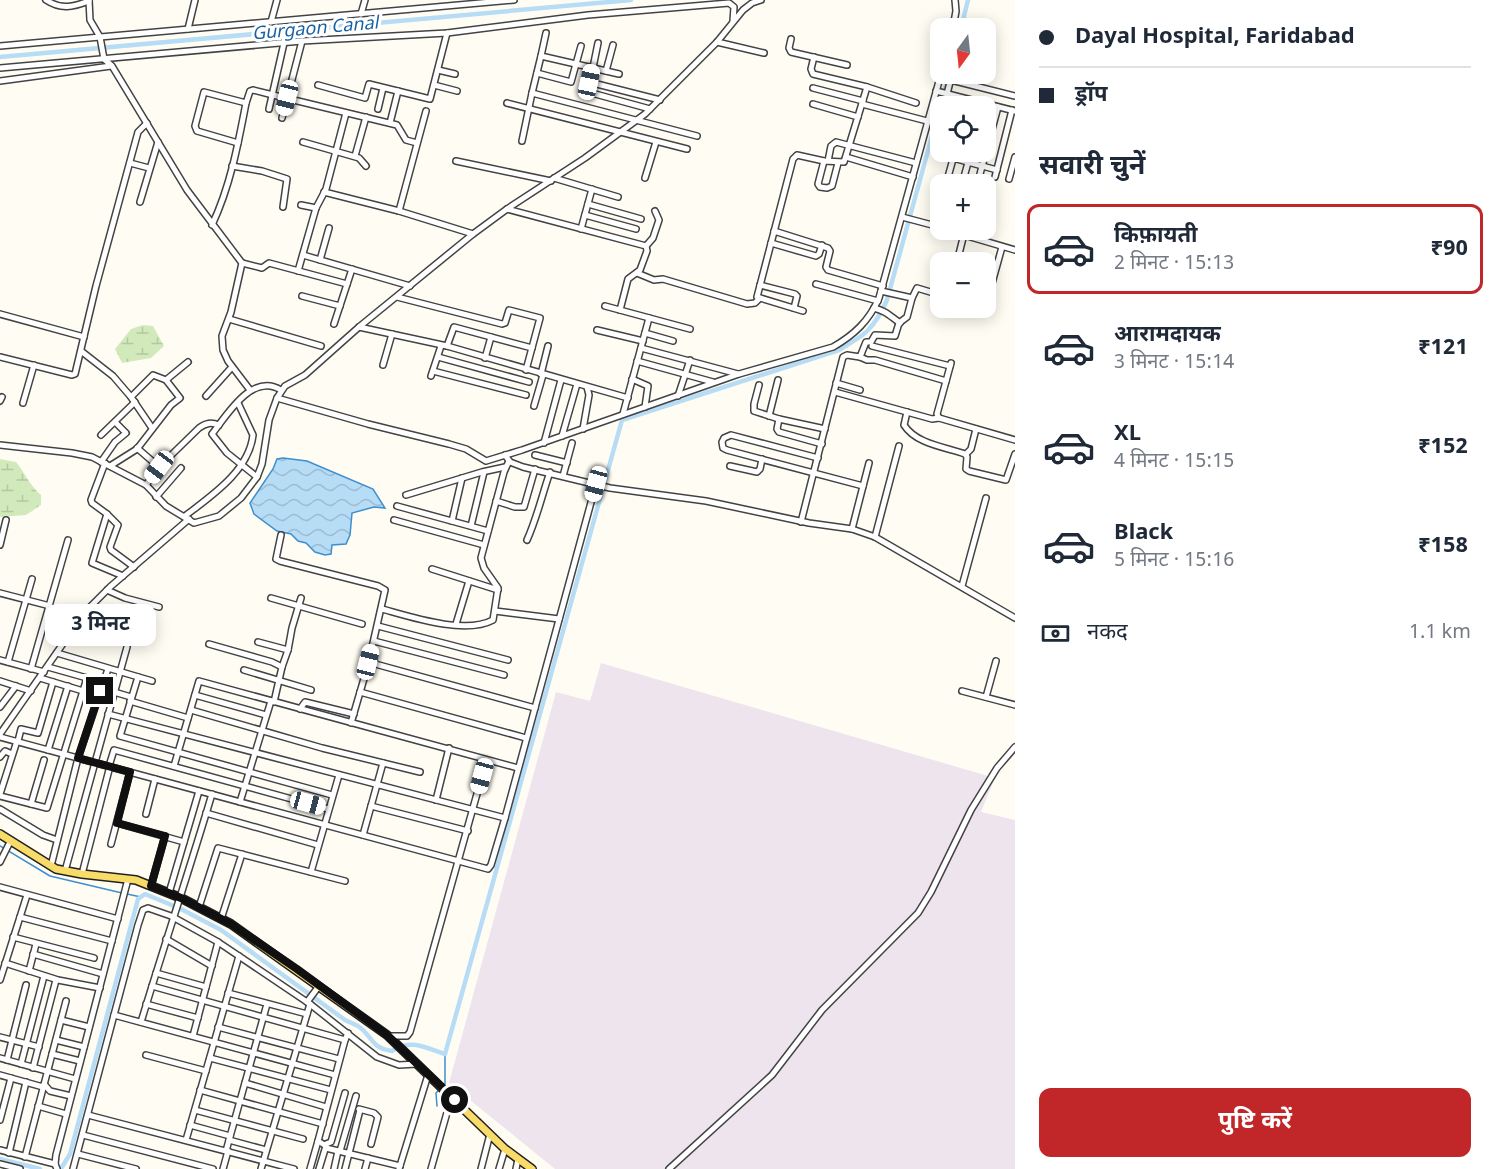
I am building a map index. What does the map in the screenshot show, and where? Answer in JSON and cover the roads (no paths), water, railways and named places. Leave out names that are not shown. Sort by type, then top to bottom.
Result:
[{"type":"main road","points":[[0,834],[51,866],[82,874],[128,879],[151,886],[169,893],[179,904],[199,907],[221,919],[317,989],[387,1035],[505,1149],[532,1169]]},
{"type":"street","points":[[46,0],[69,8],[89,1],[90,20],[100,37],[104,56],[187,190],[242,263],[262,268],[269,263],[347,284]]},
{"type":"street","points":[[188,29],[195,0]]},
{"type":"street","points":[[271,22],[277,0]]},
{"type":"street","points":[[361,14],[365,0]]},
{"type":"street","points":[[0,46],[514,0]]},
{"type":"street","points":[[0,445],[72,453],[106,464],[146,484],[166,506],[194,523],[219,516],[241,498],[257,477],[262,465],[269,420],[277,398],[285,386],[305,375],[359,327],[473,234],[638,120],[717,42],[733,21],[752,3],[761,0]]},
{"type":"street","points":[[955,0],[955,18]]},
{"type":"street","points":[[0,68],[104,56],[447,33],[588,15],[729,3],[734,7],[733,21]]},
{"type":"street","points":[[318,85],[365,98],[369,84],[430,99],[447,33]]},
{"type":"street","points":[[522,141],[546,33]]},
{"type":"street","points":[[791,39],[790,51],[847,65]]},
{"type":"street","points":[[282,118],[302,41]]},
{"type":"street","points":[[717,42],[764,53]]},
{"type":"street","points":[[269,109],[284,43]]},
{"type":"street","points":[[598,43],[588,92],[650,109]]},
{"type":"street","points":[[606,71],[612,45]]},
{"type":"street","points":[[537,73],[571,82],[581,46]]},
{"type":"street","points":[[541,56],[619,74]]},
{"type":"street","points":[[814,57],[811,69],[813,74],[867,87],[916,104]]},
{"type":"street","points":[[0,81],[112,66]]},
{"type":"street","points":[[438,70],[455,74]]},
{"type":"street","points":[[589,82],[660,100]]},
{"type":"street","points":[[942,84],[942,92]]},
{"type":"street","points":[[900,323],[879,309],[878,301],[885,291],[927,121],[947,84]]},
{"type":"street","points":[[975,84],[1015,96]]},
{"type":"street","points":[[434,85],[457,91]]},
{"type":"street","points":[[759,299],[760,285],[795,156],[844,162],[867,87]]},
{"type":"street","points":[[378,109],[384,88]]},
{"type":"street","points":[[813,88],[927,121]]},
{"type":"street","points":[[212,225],[223,202],[250,91],[273,94],[390,123],[400,127],[402,137],[406,140],[417,143]]},
{"type":"street","points":[[390,123],[398,91]]},
{"type":"street","points":[[238,143],[218,136],[202,134],[195,126],[204,92],[246,103]]},
{"type":"street","points":[[942,92],[957,96]]},
{"type":"street","points":[[532,93],[697,135]]},
{"type":"street","points":[[507,103],[687,149]]},
{"type":"street","points":[[813,104],[858,117]]},
{"type":"street","points":[[980,174],[998,107],[1014,111],[996,174]]},
{"type":"street","points":[[399,211],[426,111]]},
{"type":"street","points":[[298,271],[316,208],[324,192],[337,152],[346,112]]},
{"type":"street","points":[[355,156],[366,117]]},
{"type":"street","points":[[0,357],[72,375],[76,371],[96,286],[138,132],[147,123]]},
{"type":"street","points":[[1007,131],[1015,134]]},
{"type":"street","points":[[645,178],[656,141]]},
{"type":"street","points":[[140,202],[158,142]]},
{"type":"street","points":[[303,142],[355,156],[366,165]]},
{"type":"street","points":[[838,163],[832,186],[820,187],[818,183],[832,143],[836,142],[916,163]]},
{"type":"street","points":[[846,157],[913,177]]},
{"type":"street","points":[[1009,179],[1015,159]]},
{"type":"street","points":[[456,161],[552,180],[618,197]]},
{"type":"street","points":[[965,174],[968,162],[997,170]]},
{"type":"street","points":[[130,163],[149,168]]},
{"type":"street","points":[[232,166],[287,178],[284,207]]},
{"type":"street","points":[[581,229],[592,189]]},
{"type":"street","points":[[324,192],[399,211],[473,234]]},
{"type":"street","points":[[588,204],[641,219]]},
{"type":"street","points":[[302,205],[316,208]]},
{"type":"street","points":[[507,209],[646,246]]},
{"type":"street","points":[[620,310],[628,279],[637,273],[647,251],[646,246],[653,238],[659,220],[655,211]]},
{"type":"street","points":[[585,215],[636,229]]},
{"type":"street","points":[[902,217],[930,225]]},
{"type":"street","points":[[320,260],[329,228]]},
{"type":"street","points":[[774,231],[830,249],[826,267],[828,270],[885,291],[912,298]]},
{"type":"street","points":[[985,240],[1015,250]]},
{"type":"street","points":[[771,243],[816,256],[819,255],[822,245]]},
{"type":"street","points":[[996,269],[1002,247]]},
{"type":"street","points":[[303,255],[410,286]]},
{"type":"street","points":[[242,263],[229,319],[222,336],[223,350],[232,367],[250,390]]},
{"type":"street","points":[[334,324],[352,269]]},
{"type":"street","points":[[637,273],[654,280],[663,279],[747,304],[753,304],[759,299]]},
{"type":"street","points":[[816,284],[878,301]]},
{"type":"street","points":[[760,285],[795,294],[797,297],[794,308]]},
{"type":"street","points":[[872,360],[872,344],[876,335],[895,336],[900,323],[907,317],[917,288],[930,292]]},
{"type":"street","points":[[303,296],[340,306]]},
{"type":"street","points":[[397,297],[504,325],[510,309],[540,318],[526,370]]},
{"type":"street","points":[[759,299],[803,311]]},
{"type":"street","points":[[605,306],[690,329]]},
{"type":"street","points":[[277,398],[450,444],[466,449],[486,461],[507,459],[543,442],[714,382],[833,346],[853,335],[879,309]]},
{"type":"street","points":[[0,314],[84,338]]},
{"type":"street","points":[[623,414],[649,318]]},
{"type":"street","points":[[229,319],[321,346]]},
{"type":"street","points":[[485,358],[489,321]]},
{"type":"street","points":[[359,327],[444,346],[628,398]]},
{"type":"street","points":[[526,395],[432,374],[454,327],[532,348]]},
{"type":"street","points":[[597,330],[644,341]]},
{"type":"street","points":[[645,333],[673,341]]},
{"type":"street","points":[[383,365],[392,334]]},
{"type":"street","points":[[860,357],[866,342],[951,364],[937,414],[939,418]]},
{"type":"street","points":[[534,406],[548,346]]},
{"type":"street","points":[[641,348],[739,374]]},
{"type":"street","points":[[81,351],[113,376],[133,399],[152,428]]},
{"type":"street","points":[[801,522],[844,356],[860,357],[946,381]]},
{"type":"street","points":[[438,357],[529,382]]},
{"type":"street","points":[[678,396],[690,360]]},
{"type":"street","points":[[637,361],[714,382]]},
{"type":"street","points":[[166,380],[188,362]]},
{"type":"street","points":[[23,403],[34,365]]},
{"type":"street","points":[[206,396],[232,367]]},
{"type":"street","points":[[101,435],[115,422],[153,375],[166,380],[180,398],[171,405],[137,448],[106,464]]},
{"type":"street","points":[[632,379],[648,386],[645,407]]},
{"type":"street","points":[[543,442],[561,380]]},
{"type":"street","points":[[769,416],[778,380]]},
{"type":"street","points":[[836,383],[860,390]]},
{"type":"street","points":[[562,436],[577,384]]},
{"type":"street","points":[[257,477],[228,453],[212,434],[250,390],[264,385],[281,390]]},
{"type":"street","points":[[759,385],[753,409],[755,412],[825,429]]},
{"type":"street","points":[[583,429],[590,395],[587,387]]},
{"type":"street","points":[[835,392],[1015,440]]},
{"type":"street","points":[[238,403],[253,435],[241,464],[224,485],[85,612],[0,735],[458,862],[485,869],[490,867],[597,485]]},
{"type":"street","points":[[907,412],[904,425],[915,436],[966,454]]},
{"type":"street","points":[[779,419],[777,429],[779,432],[822,444]]},
{"type":"street","points":[[115,422],[126,433],[115,442],[90,500],[118,525],[111,550],[134,567]]},
{"type":"street","points":[[146,484],[159,467],[205,424],[219,425]]},
{"type":"street","points":[[976,429],[971,449],[966,454],[967,470],[1006,480],[1015,454]]},
{"type":"street","points":[[818,458],[730,435],[722,440],[724,449],[863,486]]},
{"type":"street","points":[[563,476],[572,443]]},
{"type":"street","points":[[875,537],[899,446]]},
{"type":"street","points":[[137,448],[159,467]]},
{"type":"street","points":[[535,455],[567,463]]},
{"type":"street","points":[[382,609],[423,620],[456,624],[470,625],[490,622],[494,616],[498,590],[484,568],[481,558],[507,459]]},
{"type":"street","points":[[507,459],[535,469],[606,487],[706,501],[801,522],[852,529],[875,537],[1015,618]]},
{"type":"street","points":[[730,466],[757,472],[760,470],[762,459]]},
{"type":"street","points":[[852,529],[869,463]]},
{"type":"street","points":[[406,495],[505,467]]},
{"type":"street","points":[[156,497],[181,468]]},
{"type":"street","points":[[496,501],[515,507],[524,507],[535,469]]},
{"type":"street","points":[[471,526],[484,472]]},
{"type":"street","points":[[527,540],[536,520],[550,472]]},
{"type":"street","points":[[452,521],[462,478]]},
{"type":"street","points":[[962,586],[986,498]]},
{"type":"street","points":[[398,506],[488,531]]},
{"type":"street","points":[[107,514],[92,563],[123,576]]},
{"type":"street","points":[[427,530],[430,515]]},
{"type":"street","points":[[0,545],[6,520]]},
{"type":"street","points":[[394,520],[483,545]]},
{"type":"street","points":[[281,535],[276,559],[383,588],[386,593],[351,723]]},
{"type":"street","points":[[32,669],[68,540]]},
{"type":"street","points":[[432,569],[498,590]]},
{"type":"street","points":[[8,662],[32,579]]},
{"type":"street","points":[[456,624],[469,581]]},
{"type":"street","points":[[107,590],[125,598],[159,607]]},
{"type":"street","points":[[0,593],[50,606]]},
{"type":"street","points":[[271,598],[362,624]]},
{"type":"street","points":[[240,802],[288,650],[301,598]]},
{"type":"street","points":[[495,610],[559,619]]},
{"type":"street","points":[[378,626],[508,660]]},
{"type":"street","points":[[374,641],[504,675]]},
{"type":"street","points":[[258,642],[288,650]]},
{"type":"street","points":[[209,644],[282,667]]},
{"type":"street","points":[[65,871],[127,647]]},
{"type":"street","points":[[57,653],[152,681]]},
{"type":"street","points":[[0,660],[44,672],[87,678],[62,753],[47,808],[0,795],[21,729],[38,733],[52,682]]},
{"type":"street","points":[[986,697],[996,661]]},
{"type":"street","points":[[368,662],[535,708]]},
{"type":"street","points":[[51,866],[78,758],[108,669]]},
{"type":"street","points":[[244,670],[311,690]]},
{"type":"street","points":[[44,672],[52,682],[83,691]]},
{"type":"street","points":[[138,677],[120,736],[332,795]]},
{"type":"street","points":[[0,681],[31,691]]},
{"type":"street","points":[[174,766],[200,681],[518,768]]},
{"type":"street","points":[[0,707],[16,686]]},
{"type":"street","points":[[48,750],[68,686]]},
{"type":"street","points":[[962,691],[1015,705]]},
{"type":"street","points":[[114,692],[188,718]]},
{"type":"street","points":[[360,692],[526,738]]},
{"type":"street","points":[[195,695],[266,715]]},
{"type":"street","points":[[300,709],[305,702],[313,702],[354,714]]},
{"type":"street","points":[[191,710],[420,772]]},
{"type":"street","points":[[108,714],[505,818]]},
{"type":"street","points":[[669,1169],[772,1075],[822,1010],[918,913],[934,888],[971,810],[997,768],[1015,747]]},
{"type":"street","points":[[436,800],[449,748]]},
{"type":"street","points":[[82,874],[114,750],[328,809]]},
{"type":"street","points":[[0,757],[5,751],[12,754]]},
{"type":"street","points":[[31,804],[44,760]]},
{"type":"street","points":[[363,835],[383,763]]},
{"type":"street","points":[[111,844],[130,772]]},
{"type":"street","points":[[311,872],[339,775]]},
{"type":"street","points":[[387,1035],[407,1035],[410,1032],[482,776]]},
{"type":"street","points":[[146,814],[155,779]]},
{"type":"street","points":[[169,893],[199,791]]},
{"type":"street","points":[[141,1022],[212,794]]},
{"type":"street","points":[[371,806],[468,831]]},
{"type":"street","points":[[0,809],[43,835],[57,840]]},
{"type":"street","points":[[206,813],[318,845]]},
{"type":"street","points":[[117,823],[184,842]]},
{"type":"street","points":[[151,886],[165,836]]},
{"type":"street","points":[[0,862],[11,839]]},
{"type":"street","points":[[199,907],[218,848],[345,881]]},
{"type":"street","points":[[221,919],[242,854]]},
{"type":"street","points":[[0,1150],[56,1166],[66,1114],[128,879]]},
{"type":"street","points":[[0,887],[118,919]]},
{"type":"street","points":[[0,980],[3,961],[27,895]]},
{"type":"street","points":[[74,1169],[143,910],[150,908],[173,917],[218,942],[309,1001],[377,1057],[399,1065],[417,1064]]},
{"type":"street","points":[[20,917],[112,941]]},
{"type":"street","points":[[13,937],[94,958]]},
{"type":"street","points":[[166,939],[212,966]]},
{"type":"street","points":[[193,1036],[218,942]]},
{"type":"street","points":[[29,971],[36,944]]},
{"type":"street","points":[[33,954],[103,974]]},
{"type":"street","points":[[186,1140],[239,956]]},
{"type":"street","points":[[3,961],[56,980],[99,988]]},
{"type":"street","points":[[156,973],[206,987]]},
{"type":"street","points":[[21,1064],[44,976]]},
{"type":"street","points":[[33,1068],[56,980]]},
{"type":"street","points":[[26,985],[12,1040],[3,1059],[75,1079]]},
{"type":"street","points":[[152,986],[345,1040]]},
{"type":"street","points":[[261,1169],[309,1001],[317,989]]},
{"type":"street","points":[[228,993],[307,1014]]},
{"type":"street","points":[[25,1157],[66,1001]]},
{"type":"street","points":[[146,1004],[198,1018]]},
{"type":"street","points":[[223,1169],[267,1004]]},
{"type":"street","points":[[114,1015],[335,1074]]},
{"type":"street","points":[[61,1020],[89,1027]]},
{"type":"street","points":[[218,1027],[339,1059]]},
{"type":"street","points":[[310,1169],[348,1033]]},
{"type":"street","points":[[0,1037],[39,1047]]},
{"type":"street","points":[[56,1040],[84,1047]]},
{"type":"street","points":[[52,1054],[80,1061]]},
{"type":"street","points":[[146,1055],[206,1071]]},
{"type":"street","points":[[210,1058],[331,1090]]},
{"type":"street","points":[[0,1075],[44,1086],[50,1091],[71,1096]]},
{"type":"street","points":[[318,1141],[339,1151],[399,1168],[428,1075]]},
{"type":"street","points":[[0,1120],[11,1078]]},
{"type":"street","points":[[9,1153],[26,1082]]},
{"type":"street","points":[[245,1083],[326,1107]]},
{"type":"street","points":[[200,1090],[323,1124]]},
{"type":"street","points":[[320,1169],[326,1146],[331,1142],[345,1093]]},
{"type":"street","points":[[333,1169],[356,1096]]},
{"type":"street","points":[[431,1169],[447,1109],[455,1100]]},
{"type":"street","points":[[38,1106],[66,1114]]},
{"type":"street","points":[[353,1108],[374,1113],[378,1117],[371,1144]]},
{"type":"street","points":[[195,1110],[303,1139]]},
{"type":"street","points":[[345,1169],[360,1110]]},
{"type":"street","points":[[88,1115],[294,1169]]},
{"type":"street","points":[[190,1125],[266,1150]]},
{"type":"street","points":[[481,1169],[490,1134]]},
{"type":"street","points":[[83,1135],[213,1169]]},
{"type":"street","points":[[499,1169],[505,1149]]},
{"type":"street","points":[[78,1154],[136,1169]]},
{"type":"street","points":[[365,1169],[368,1158]]},
{"type":"street","points":[[516,1169],[518,1159]]},
{"type":"street","points":[[0,1164],[20,1169]]},
{"type":"water","points":[[277,459],[307,461],[373,489],[385,508],[374,507],[352,513],[350,535],[346,544],[332,545],[331,554],[315,552],[306,543],[298,541],[291,534],[277,531],[254,514],[250,503],[273,469]]},
{"type":"waterway","name":"Gurgaon Canal","points":[[0,57],[631,0]]},
{"type":"waterway","points":[[964,18],[968,0]]},
{"type":"waterway","points":[[56,1169],[62,1167],[70,1154],[138,899],[145,894],[181,909],[221,930],[345,1020],[358,1026],[380,1047],[392,1051],[405,1045],[412,1045],[445,1054],[622,420],[839,350],[856,340],[873,325],[887,300],[946,84]]},
{"type":"waterway","points":[[0,846],[50,876],[122,893]]},
{"type":"waterway","points":[[127,894],[141,897]]},
{"type":"waterway","points":[[442,1086],[445,1084],[445,1054]]},
{"type":"waterway","points":[[437,1106],[436,1093],[439,1090]]},
{"type":"waterway","points":[[0,1159],[40,1169]]}]
